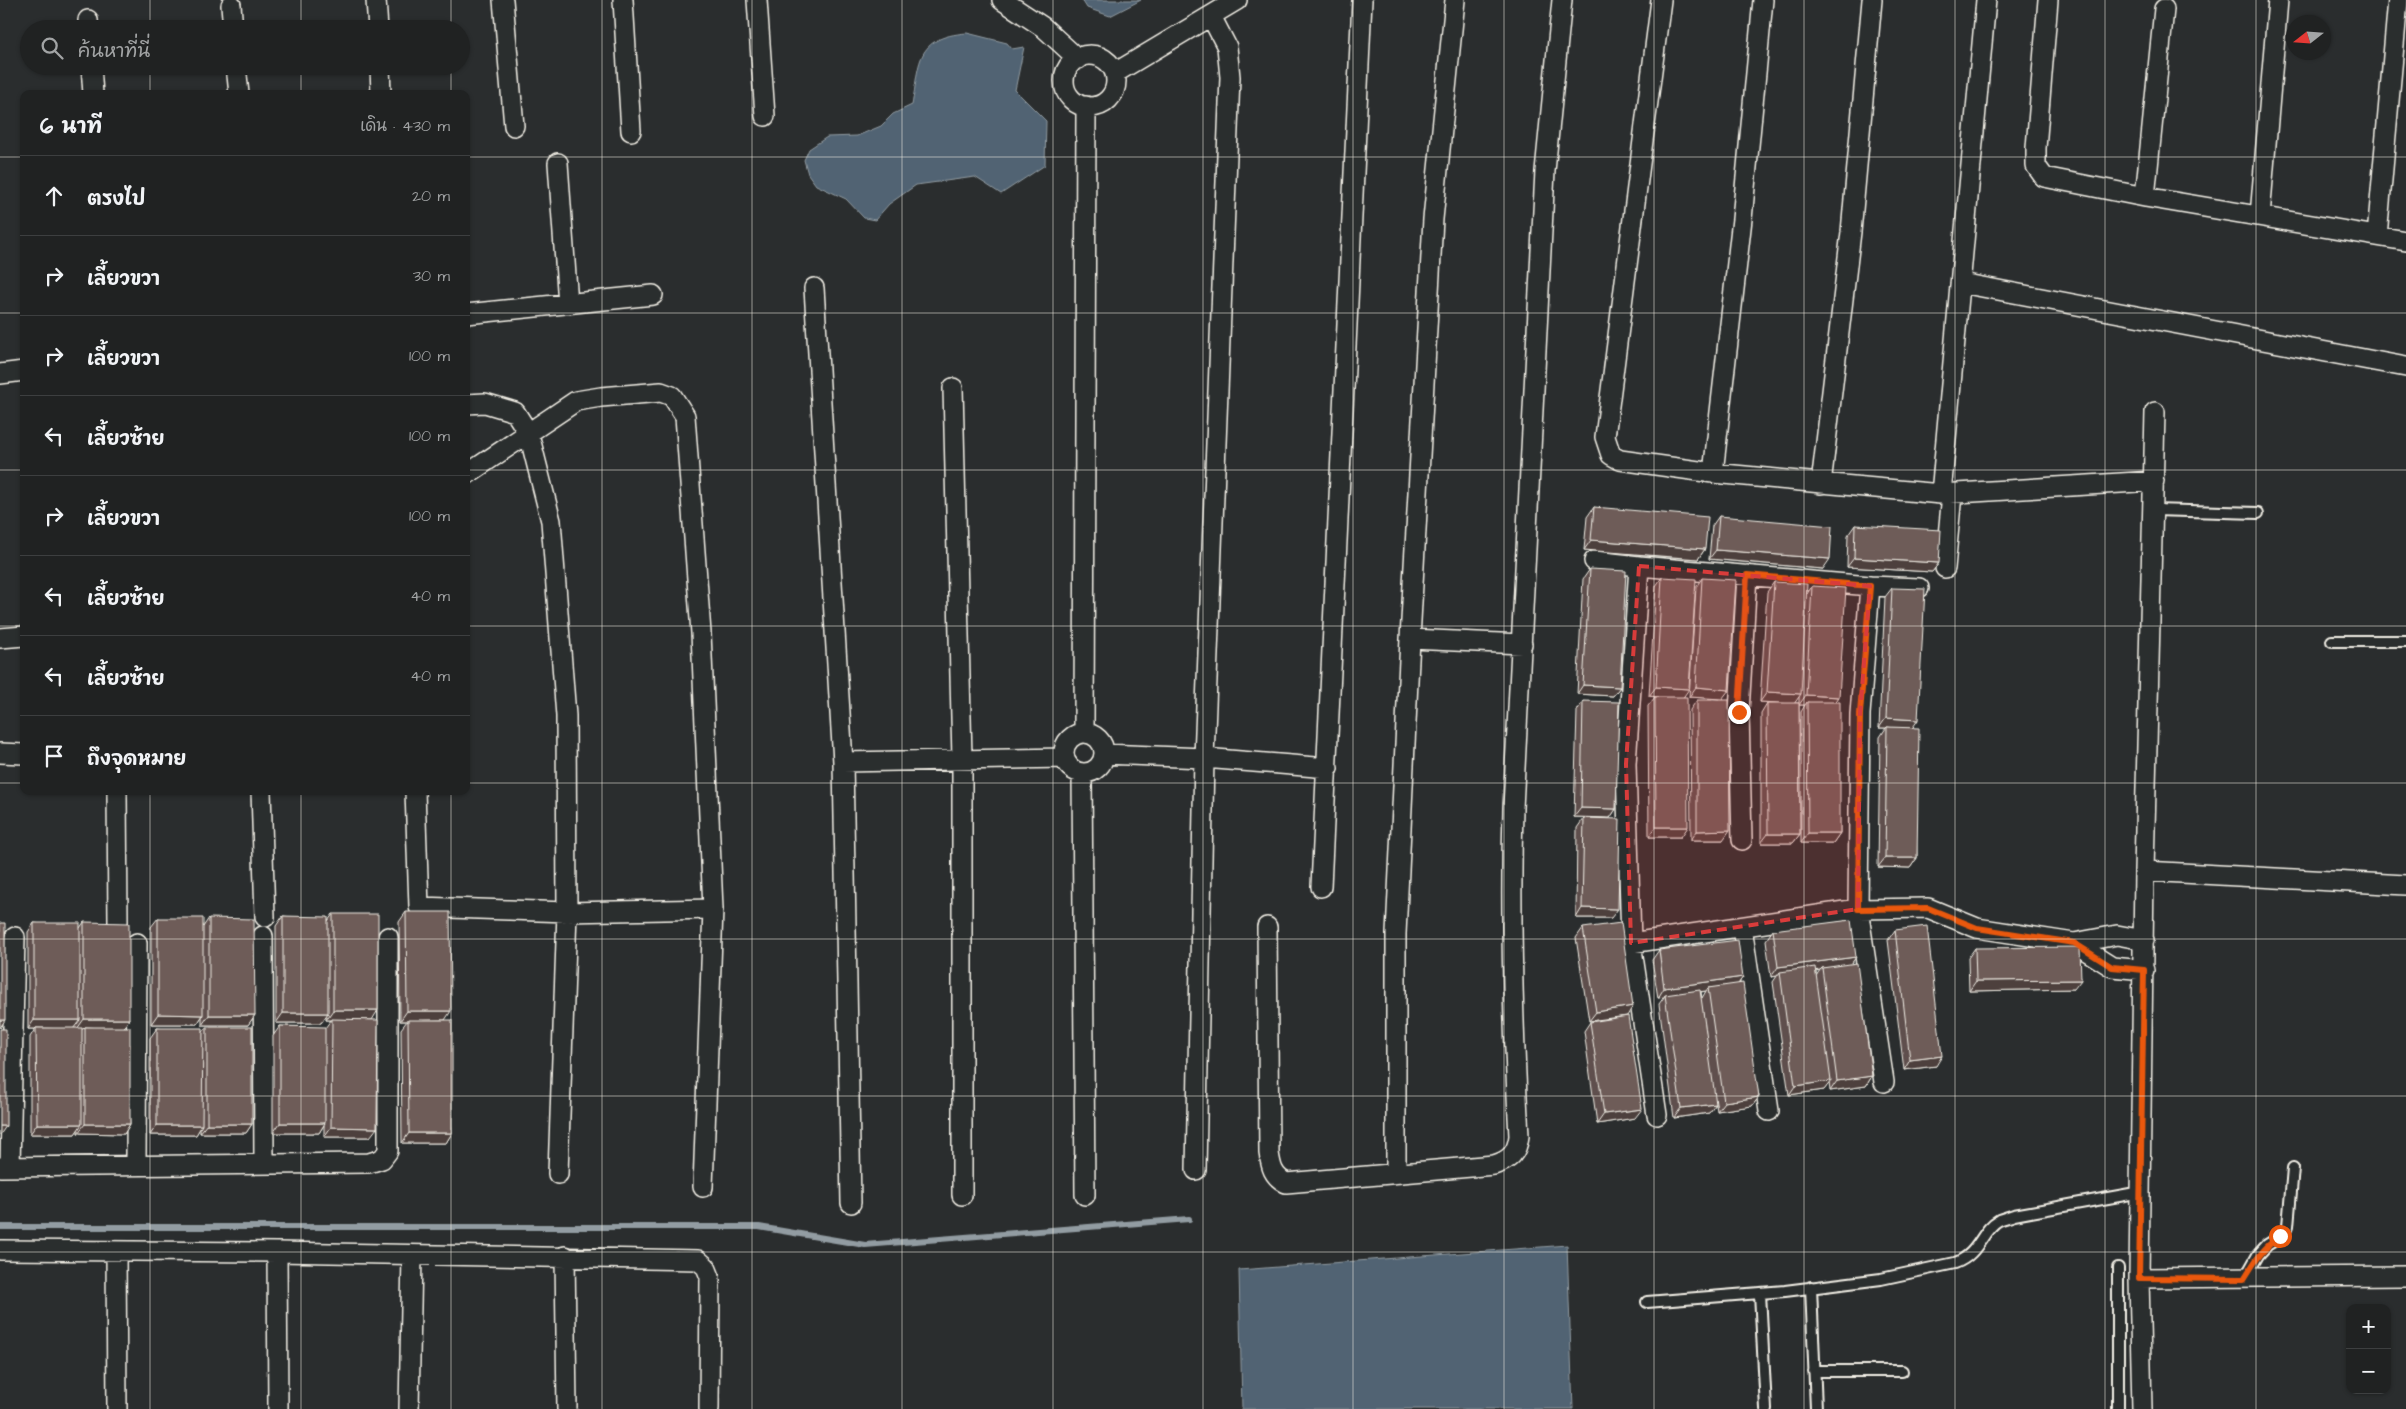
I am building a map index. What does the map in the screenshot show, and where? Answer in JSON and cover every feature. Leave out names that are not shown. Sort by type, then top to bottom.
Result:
[{"type":"street","points":[[376,0],[377,20]]},
{"type":"street","points":[[503,0],[514,126]]},
{"type":"street","points":[[623,0],[631,131]]},
{"type":"street","points":[[757,0],[765,116]]},
{"type":"street","points":[[1002,0],[1020,5],[1078,58]]},
{"type":"street","points":[[1115,73],[1237,0]]},
{"type":"street","points":[[1321,887],[1362,0]]},
{"type":"street","points":[[1396,1173],[1396,934],[1410,639],[1433,219],[1455,0]]},
{"type":"street","points":[[1267,927],[1268,1153],[1272,1169],[1277,1178],[1286,1183],[1494,1165],[1504,1162],[1513,1156],[1518,1147],[1510,906],[1513,808],[1545,171],[1562,0]]},
{"type":"street","points":[[1661,0],[1605,437],[1611,455],[1620,460],[1713,473],[1946,494],[2154,481]]},
{"type":"street","points":[[1713,473],[1742,219],[1763,0]]},
{"type":"street","points":[[1822,484],[1851,232],[1872,0]]},
{"type":"street","points":[[1945,568],[1946,494],[1963,243],[1986,0]]},
{"type":"street","points":[[2048,0],[2036,166],[2044,177],[2145,197],[2406,241]]},
{"type":"street","points":[[2260,216],[2278,0]]},
{"type":"street","points":[[2377,236],[2398,120],[2401,4]]},
{"type":"street","points":[[231,5],[232,20]]},
{"type":"street","points":[[2145,197],[2164,10]]},
{"type":"street","points":[[1196,1170],[1204,758],[1230,77],[1227,47],[1211,16]]},
{"type":"street","points":[[1086,56],[1104,59],[1115,73],[1114,90],[1110,98],[1094,107],[1086,106],[1071,98],[1065,81],[1071,64],[1078,58],[1086,56]]},
{"type":"street","points":[[92,75],[93,90]]},
{"type":"street","points":[[237,75],[239,90]]},
{"type":"street","points":[[380,75],[381,90]]},
{"type":"street","points":[[1084,732],[1086,106]]},
{"type":"street","points":[[558,163],[568,304]]},
{"type":"street","points":[[1961,283],[2406,367]]},
{"type":"street","points":[[814,288],[843,762],[851,1203]]},
{"type":"street","points":[[470,314],[653,295]]},
{"type":"street","points":[[0,374],[20,372]]},
{"type":"street","points":[[953,388],[962,758],[962,1195]]},
{"type":"street","points":[[470,472],[576,401],[601,396],[660,392],[672,396],[685,416],[701,633],[713,908],[703,1187]]},
{"type":"street","points":[[470,404],[485,403],[515,412],[528,434],[551,521],[566,716],[567,912],[558,1174]]},
{"type":"street","points":[[2142,1409],[2139,1278],[2144,871],[2155,412]]},
{"type":"street","points":[[1594,560],[1639,566],[1870,586],[1919,588]]},
{"type":"street","points":[[1639,566],[1626,764],[1631,943],[1657,1116]]},
{"type":"street","points":[[1742,840],[1739,712],[1747,575]]},
{"type":"street","points":[[1870,586],[1860,714],[1858,909],[1884,1082]]},
{"type":"street","points":[[0,638],[20,636]]},
{"type":"street","points":[[1410,639],[1522,644]]},
{"type":"street","points":[[1084,732],[1094,736],[1102,744],[1104,754],[1101,764],[1093,772],[1082,774],[1071,769],[1064,758],[1064,746],[1072,736],[1084,732]]},
{"type":"street","points":[[0,753],[20,754]]},
{"type":"street","points":[[1104,754],[1204,758],[1328,768]]},
{"type":"street","points":[[843,762],[962,758],[1064,758]]},
{"type":"street","points":[[1082,774],[1085,1195]]},
{"type":"street","points":[[117,795],[118,923]]},
{"type":"street","points":[[261,795],[266,918]]},
{"type":"street","points":[[414,795],[419,907],[567,912],[713,908]]},
{"type":"street","points":[[2144,871],[2406,885]]},
{"type":"street","points":[[1631,943],[1858,909],[1928,908],[1977,928],[2074,943],[2117,935],[2144,940]]},
{"type":"street","points":[[1742,927],[1769,1111]]},
{"type":"street","points":[[263,936],[264,1164]]},
{"type":"street","points":[[15,937],[5,1166],[369,1163],[382,1158],[388,1151],[388,937]]},
{"type":"street","points":[[136,1165],[137,943]]},
{"type":"street","points":[[2074,943],[2112,967],[2144,970]]},
{"type":"street","points":[[0,1250],[277,1252],[412,1256],[565,1256],[698,1260],[706,1267],[710,1277],[709,1409]]},
{"type":"street","points":[[116,1251],[117,1409]]},
{"type":"street","points":[[277,1252],[278,1409]]},
{"type":"street","points":[[409,1409],[412,1256]]},
{"type":"street","points":[[565,1256],[567,1409]]},
{"type":"street","points":[[2139,1278],[2244,1279],[2406,1276]]},
{"type":"lane","points":[[2154,510],[2258,514]]},
{"type":"lane","points":[[2332,641],[2406,641]]},
{"type":"lane","points":[[2244,1279],[2258,1255],[2267,1245],[2280,1236],[2288,1226],[2293,1168]]},
{"type":"lane","points":[[1647,1302],[1760,1293],[1881,1279],[1955,1263],[1964,1260],[1974,1251],[1998,1220],[2014,1215],[2141,1192]]},
{"type":"lane","points":[[2118,1268],[2118,1409]]},
{"type":"lane","points":[[1811,1287],[1816,1409]]},
{"type":"lane","points":[[1760,1293],[1766,1409]]},
{"type":"lane","points":[[1814,1371],[1902,1371]]},
{"type":"highlighted area","points":[[1639,566],[1870,586],[1860,714],[1858,909],[1631,943],[1626,764]]},
{"type":"water","points":[[1082,0],[1141,0],[1110,16],[1087,8]]},
{"type":"water","points":[[967,33],[1007,43],[1012,49],[1024,47],[1015,90],[1046,121],[1045,165],[1001,194],[975,177],[916,185],[889,204],[875,220],[864,218],[846,199],[816,185],[808,174],[804,160],[809,149],[827,137],[857,136],[881,126],[893,114],[912,105],[919,65],[928,47],[937,40]]},
{"type":"water","points":[[1567,1245],[1573,1409],[1242,1409],[1239,1270]]},
{"type":"building","points":[[1594,507],[1708,517],[1705,549],[1591,540]]},
{"type":"building","points":[[1719,516],[1832,526],[1830,559],[1716,550]]},
{"type":"building","points":[[1855,525],[1941,530],[1939,563],[1854,558]]},
{"type":"building","points":[[1590,569],[1626,571],[1620,687],[1583,685]]},
{"type":"building","points":[[1662,577],[1696,579],[1689,689],[1656,687]]},
{"type":"building","points":[[1702,578],[1736,580],[1729,690],[1696,687]]},
{"type":"building","points":[[1774,582],[1807,584],[1801,694],[1767,692]]},
{"type":"building","points":[[1812,586],[1846,588],[1839,697],[1806,695]]},
{"type":"building","points":[[1892,588],[1925,589],[1918,720],[1886,718]]},
{"type":"building","points":[[1655,697],[1687,697],[1688,827],[1656,827]]},
{"type":"building","points":[[1697,700],[1729,700],[1730,830],[1697,831]]},
{"type":"building","points":[[1583,701],[1619,702],[1616,809],[1581,808]]},
{"type":"building","points":[[1807,702],[1840,702],[1840,833],[1808,833]]},
{"type":"building","points":[[1767,703],[1799,703],[1800,834],[1768,834]]},
{"type":"building","points":[[1887,727],[1919,728],[1917,858],[1885,858]]},
{"type":"building","points":[[1584,818],[1620,819],[1618,909],[1582,908]]},
{"type":"building","points":[[406,912],[450,912],[451,1011],[407,1011]]},
{"type":"building","points":[[333,914],[378,914],[378,1010],[333,1010]]},
{"type":"building","points":[[283,916],[328,917],[328,1013],[283,1013]]},
{"type":"building","points":[[158,918],[203,918],[203,1015],[158,1014]]},
{"type":"building","points":[[209,918],[254,919],[255,1015],[209,1015]]},
{"type":"building","points":[[1851,920],[1856,957],[1778,967],[1773,930]]},
{"type":"building","points":[[84,922],[129,923],[129,1019],[84,1019]]},
{"type":"building","points":[[0,923],[5,923],[5,1020],[0,1020]]},
{"type":"building","points":[[34,923],[80,923],[80,1020],[34,1020]]},
{"type":"building","points":[[1621,923],[1633,1006],[1596,1012],[1583,928]]},
{"type":"building","points":[[1927,926],[1942,1056],[1910,1060],[1895,930]]},
{"type":"building","points":[[1738,940],[1743,977],[1664,988],[1659,950]]},
{"type":"building","points":[[2080,947],[2081,980],[1976,981],[1975,948]]},
{"type":"building","points":[[1857,963],[1872,1076],[1837,1081],[1822,968]]},
{"type":"building","points":[[1815,967],[1831,1081],[1795,1086],[1780,972]]},
{"type":"building","points":[[1743,983],[1759,1097],[1724,1102],[1708,988]]},
{"type":"building","points":[[1700,990],[1716,1104],[1681,1108],[1665,995]]},
{"type":"building","points":[[1628,1016],[1642,1109],[1604,1114],[1590,1022]]},
{"type":"building","points":[[332,1019],[378,1020],[377,1128],[331,1127]]},
{"type":"building","points":[[408,1020],[452,1020],[452,1133],[409,1133]]},
{"type":"building","points":[[280,1026],[325,1027],[325,1123],[280,1123]]},
{"type":"building","points":[[85,1027],[130,1027],[130,1124],[85,1124]]},
{"type":"building","points":[[207,1027],[252,1027],[252,1124],[207,1124]]},
{"type":"building","points":[[36,1028],[82,1028],[82,1124],[37,1124]]},
{"type":"building","points":[[157,1028],[203,1028],[202,1125],[157,1125]]},
{"type":"building","points":[[0,1029],[6,1029],[6,1126],[0,1126]]},
{"type":"waterway","points":[[0,1227],[759,1227],[865,1245],[1189,1219]]},
{"type":"route","points":[[1739,712],[1747,575],[1870,586],[1860,714],[1858,909],[1928,908],[1977,928],[2074,943],[2112,967],[2144,970],[2139,1278],[2244,1279],[2258,1255],[2267,1245],[2280,1236]]}]
